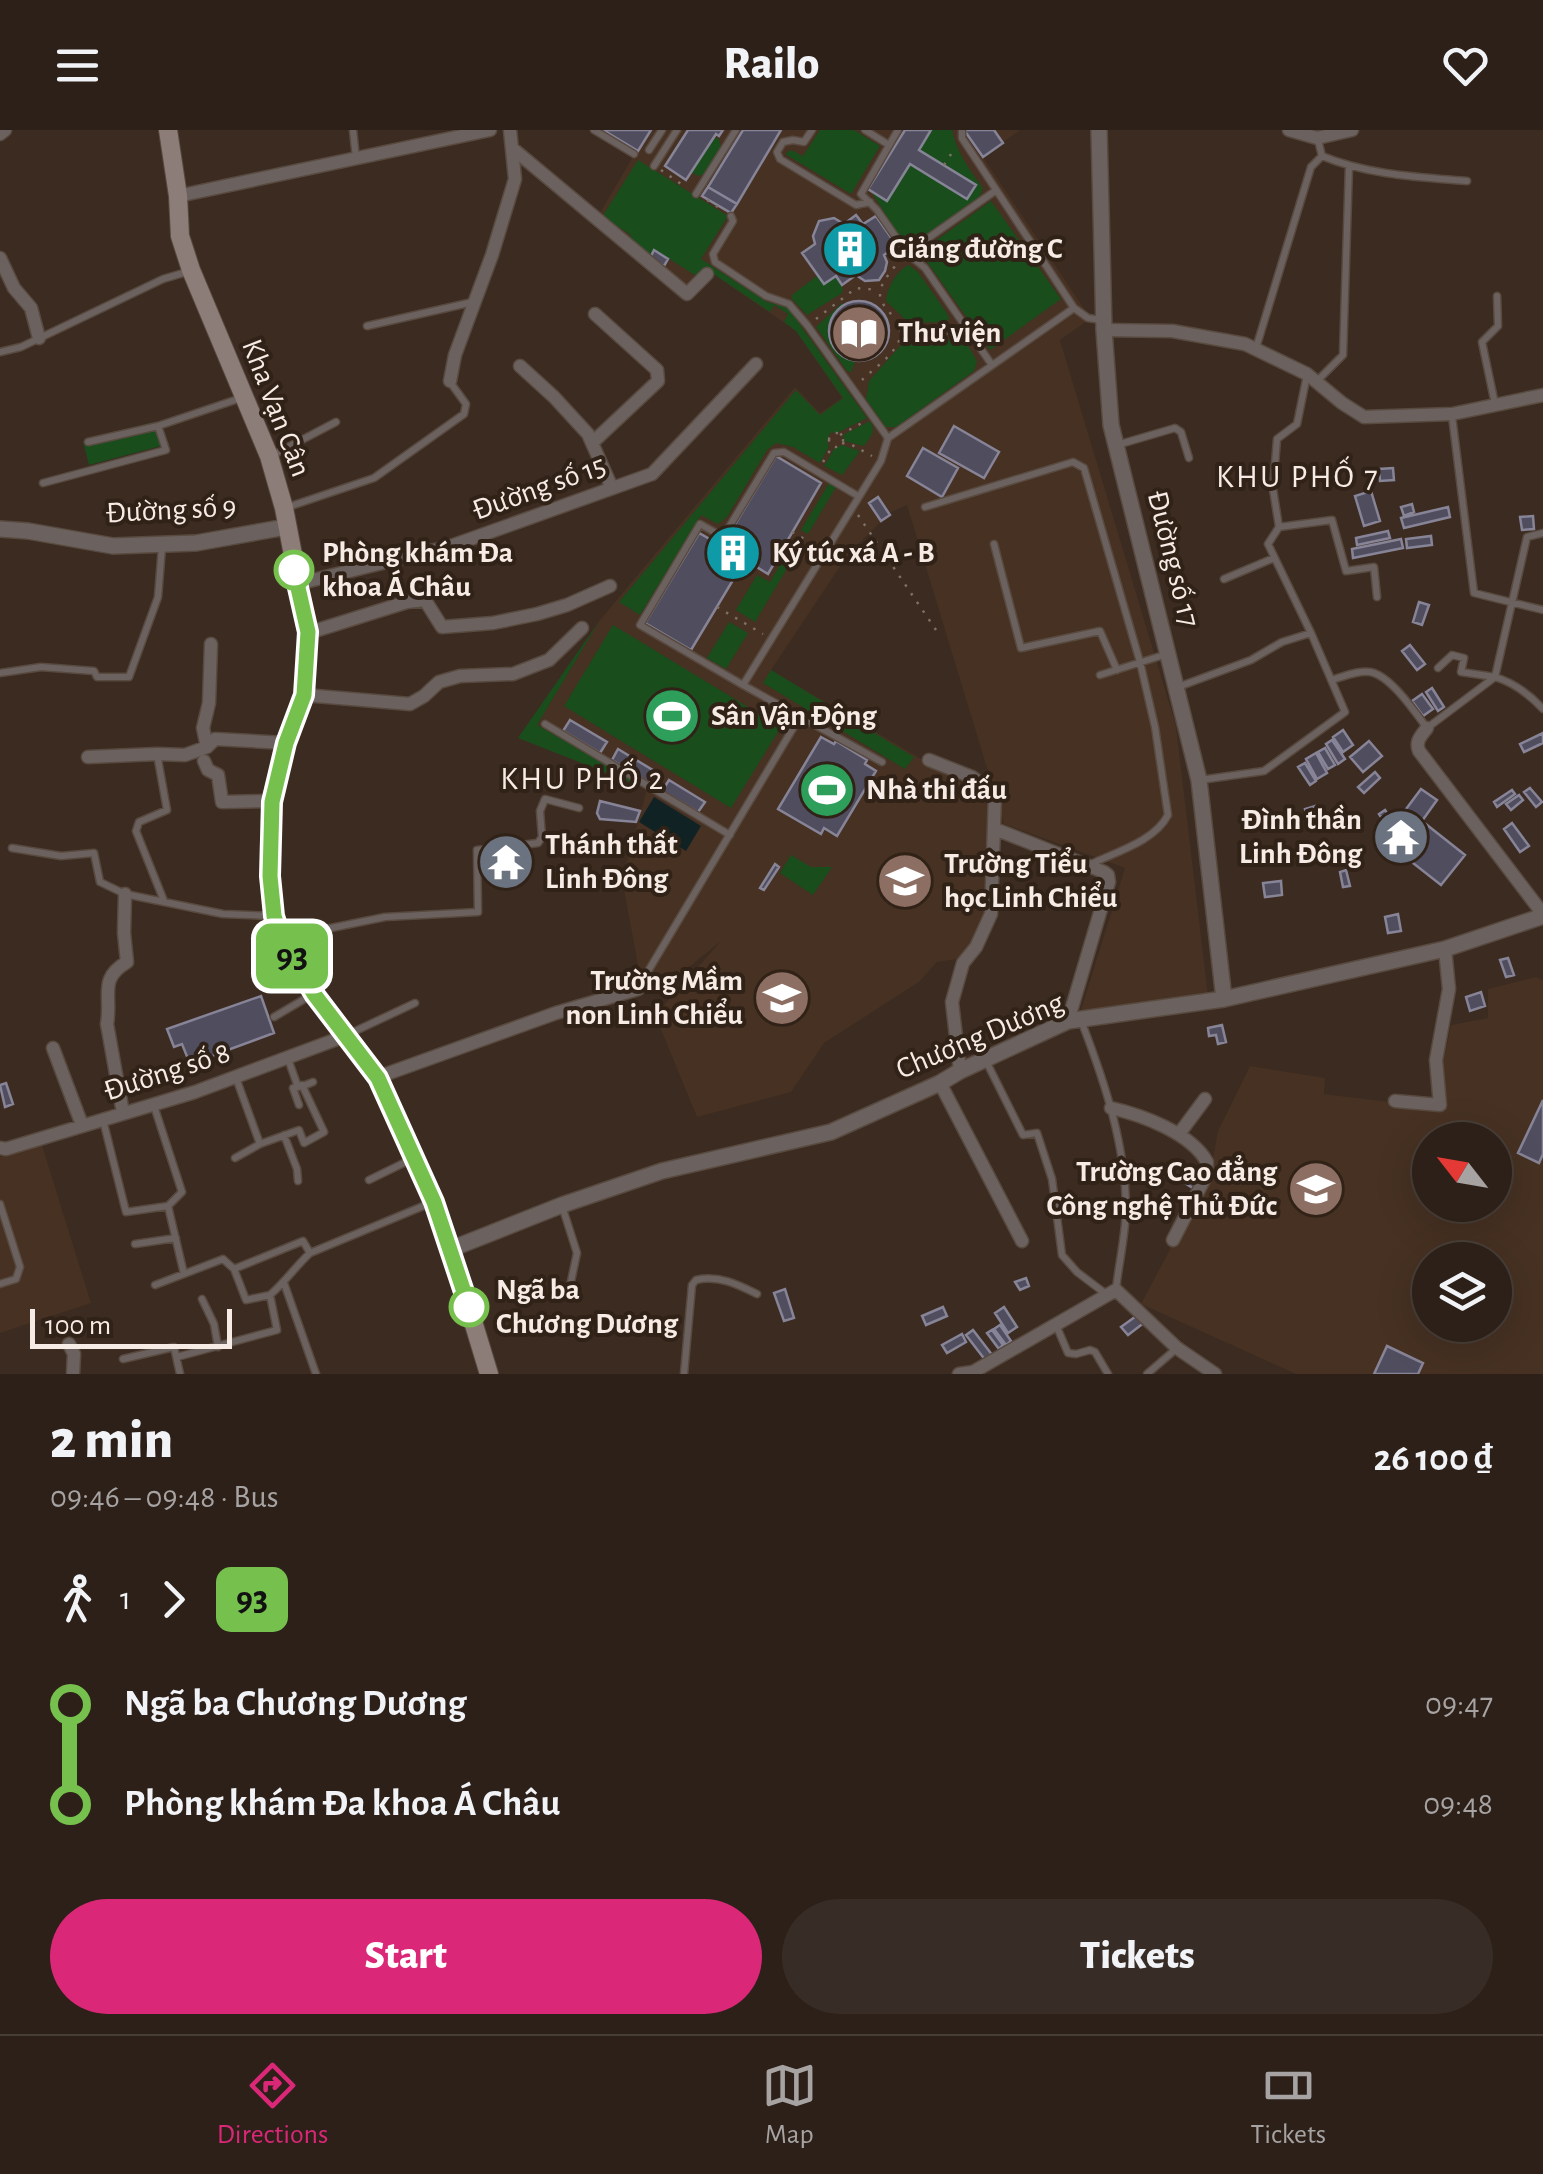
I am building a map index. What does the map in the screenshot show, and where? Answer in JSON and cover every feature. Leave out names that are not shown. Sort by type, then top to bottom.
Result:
[{"type":"main road","name":"Kha Vạn Cân","points":[[168,130],[180,236],[270,456],[308,632],[304,695],[286,743],[272,802],[270,876],[274,916],[281,938],[314,994],[378,1078],[451,1249]]},
{"type":"main road","points":[[451,1249],[489,1374]]},
{"type":"street","points":[[178,196],[490,130]]},
{"type":"street","points":[[450,381],[455,355],[515,178],[510,130]]},
{"type":"street","name":"Đường số 17","points":[[1099,130],[1103,325],[1111,425],[1198,780],[1224,999]]},
{"type":"street","points":[[1289,130],[1318,138],[1352,130]]},
{"type":"street","points":[[512,148],[688,294],[707,274]]},
{"type":"street","points":[[0,258],[14,288],[32,308],[40,338]]},
{"type":"street","points":[[592,443],[658,381],[657,370],[594,314]]},
{"type":"street","points":[[1103,325],[1172,330],[1245,344],[1312,378],[1364,417],[1452,414],[1542,395]]},
{"type":"street","name":"Đường số 15","points":[[297,584],[451,546],[652,474],[756,364]]},
{"type":"street","points":[[520,366],[588,434],[612,488]]},
{"type":"street","name":"Đường số 9","points":[[0,528],[113,546],[196,542],[285,518]]},
{"type":"street","points":[[308,632],[425,600],[442,627],[493,623],[567,606],[610,586]]},
{"type":"street","points":[[304,695],[410,704],[439,682],[460,676],[512,674],[549,660],[582,628]]},
{"type":"street","points":[[212,644],[209,702],[203,728],[208,770],[218,775],[222,802],[272,802]]},
{"type":"street","points":[[1427,728],[1418,740],[1419,751],[1543,915]]},
{"type":"street","points":[[206,754],[215,738],[286,743]]},
{"type":"street","points":[[88,757],[206,754]]},
{"type":"street","points":[[929,760],[972,776],[996,795],[991,914],[976,947],[963,963],[952,1002],[960,1070]]},
{"type":"street","points":[[995,829],[1108,875],[1075,1021]]},
{"type":"street","points":[[124,1113],[108,1024],[109,978],[128,962],[125,894]]},
{"type":"street","name":"Chương Dương","points":[[451,1249],[662,1171],[831,1132],[940,1083],[960,1070],[1075,1021],[1224,999],[1445,949],[1543,915]]},
{"type":"street","points":[[1396,1101],[1440,1105],[1436,1060],[1450,989],[1445,949]]},
{"type":"street","points":[[378,1078],[556,1012],[638,989]]},
{"type":"street","name":"Đường số 8","points":[[0,1148],[6,1150],[153,1104],[348,1035]]},
{"type":"street","points":[[53,1048],[82,1125]]},
{"type":"street","points":[[940,1083],[1022,1240]]},
{"type":"street","points":[[1179,1134],[1205,1099]]},
{"type":"street","points":[[1111,1108],[1134,1113],[1179,1134],[1193,1143],[1207,1162],[1206,1176],[1173,1240]]},
{"type":"street","points":[[959,1374],[973,1372],[1111,1292],[1177,1348],[1215,1374]]},
{"type":"street","points":[[69,1344],[74,1354],[73,1374]]},
{"type":"lane","points":[[353,130],[356,159]]},
{"type":"lane","points":[[594,130],[634,154]]},
{"type":"lane","points":[[649,150],[662,130]]},
{"type":"lane","points":[[654,166],[677,130]]},
{"type":"lane","points":[[696,194],[736,130]]},
{"type":"lane","points":[[812,130],[804,142],[783,142],[777,152],[780,159],[856,205],[870,202]]},
{"type":"lane","points":[[865,130],[889,145]]},
{"type":"lane","points":[[898,130],[861,194],[907,253],[925,268],[992,365]]},
{"type":"lane","points":[[962,134],[1074,308],[1103,325]]},
{"type":"lane","points":[[1318,138],[1322,156]]},
{"type":"lane","points":[[1322,156],[1383,174],[1467,181]]},
{"type":"lane","points":[[1256,349],[1312,167],[1322,156]]},
{"type":"lane","points":[[1198,780],[1264,770],[1345,712],[1268,544],[1279,527],[1272,490],[1277,439],[1296,424],[1312,378],[1344,354],[1349,166]]},
{"type":"lane","points":[[907,253],[996,191]]},
{"type":"lane","points":[[731,216],[732,222],[713,254],[715,262],[766,296],[788,304],[888,438]]},
{"type":"lane","points":[[0,352],[20,347],[163,279],[192,270]]},
{"type":"lane","points":[[1496,405],[1482,342],[1498,326],[1497,296]]},
{"type":"lane","points":[[367,326],[473,302]]},
{"type":"lane","points":[[744,685],[881,461],[888,438],[1074,308]]},
{"type":"lane","points":[[285,518],[374,478],[464,414],[466,404],[450,381]]},
{"type":"lane","points":[[88,442],[158,426],[246,397]]},
{"type":"lane","points":[[1452,414],[1474,593],[1543,610]]},
{"type":"lane","points":[[270,456],[336,422]]},
{"type":"lane","points":[[44,483],[166,450],[158,426]]},
{"type":"lane","points":[[1116,446],[1174,428],[1181,432],[1190,458]]},
{"type":"lane","points":[[858,496],[784,452],[774,452],[723,536],[700,524],[640,625],[882,762]]},
{"type":"lane","points":[[926,507],[1073,462],[1084,468],[1140,662],[1168,816],[1149,836],[1088,865]]},
{"type":"lane","points":[[1279,527],[1332,520],[1346,571],[1374,568],[1378,597]]},
{"type":"lane","points":[[1331,680],[1375,672],[1400,694],[1427,728],[1495,677],[1527,537],[1543,533]]},
{"type":"lane","points":[[0,673],[40,667],[129,678],[158,597],[163,544]]},
{"type":"lane","points":[[994,544],[1021,648],[1100,631],[1117,670]]},
{"type":"lane","points":[[1224,578],[1274,558]]},
{"type":"lane","points":[[1176,687],[1311,633]]},
{"type":"lane","points":[[1100,675],[1168,654]]},
{"type":"lane","points":[[1438,668],[1452,656],[1464,658],[1461,672],[1507,681],[1530,695],[1543,709]]},
{"type":"lane","points":[[638,989],[800,715]]},
{"type":"lane","points":[[545,724],[730,835]]},
{"type":"lane","points":[[157,754],[167,810],[139,822],[136,831],[164,902]]},
{"type":"lane","points":[[281,938],[385,916],[478,912],[477,850],[538,843],[542,837],[540,811],[545,799],[580,808]]},
{"type":"lane","points":[[12,848],[60,856],[94,853],[100,882],[125,894],[223,914],[274,916]]},
{"type":"lane","points":[[274,1017],[314,994]]},
{"type":"lane","points":[[348,1035],[415,1003]]},
{"type":"lane","points":[[985,1059],[1023,1135],[1037,1133],[1052,1178],[1062,1255],[1077,1272],[1111,1292],[1126,1212],[1120,1148],[1106,1083],[1075,1021]]},
{"type":"lane","points":[[235,1158],[299,1130],[304,1143],[324,1132],[287,1058]]},
{"type":"lane","points":[[236,1077],[260,1144]]},
{"type":"lane","points":[[299,1105],[293,1088],[314,1082]]},
{"type":"lane","points":[[103,1119],[126,1212],[168,1206],[182,1192],[153,1104]]},
{"type":"lane","points":[[284,1135],[298,1169],[298,1181]]},
{"type":"lane","points":[[368,1180],[415,1158]]},
{"type":"lane","points":[[155,1285],[223,1259],[234,1269],[246,1300],[270,1295],[310,1253],[434,1202]]},
{"type":"lane","points":[[0,1204],[20,1266],[16,1279],[0,1284]]},
{"type":"lane","points":[[562,1205],[577,1253],[569,1291]]},
{"type":"lane","points":[[168,1206],[184,1274]]},
{"type":"lane","points":[[136,1244],[176,1238]]},
{"type":"lane","points":[[234,1269],[303,1241],[310,1253]]},
{"type":"lane","points":[[684,1374],[692,1286],[696,1280],[712,1276],[757,1294]]},
{"type":"lane","points":[[284,1283],[316,1374]]},
{"type":"lane","points":[[177,1357],[277,1330],[270,1295]]},
{"type":"lane","points":[[202,1299],[214,1324],[218,1346]]},
{"type":"lane","points":[[1056,1324],[1068,1353],[1096,1352],[1108,1374]]},
{"type":"lane","points":[[124,1359],[174,1346],[180,1374]]},
{"type":"lane","points":[[1147,1374],[1177,1348]]},
{"type":"path","points":[[944,165],[962,134]]},
{"type":"path","points":[[654,166],[731,216]]},
{"type":"path","points":[[850,388],[899,342],[902,333],[898,322],[881,303],[880,290],[897,263]]},
{"type":"path","points":[[807,326],[856,288],[880,290]]},
{"type":"path","points":[[902,333],[968,334]]},
{"type":"path","points":[[818,472],[832,446],[830,436],[873,418]]},
{"type":"path","points":[[840,435],[842,443]]},
{"type":"path","points":[[832,446],[842,443],[881,461]]},
{"type":"path","points":[[852,507],[936,630]]},
{"type":"path","points":[[792,532],[825,551]]},
{"type":"path","points":[[717,607],[772,639]]},
{"type":"shaded area","points":[[597,130],[1020,130],[983,157],[1089,316],[1060,340],[1176,726],[1208,995],[1080,1013],[1125,868],[1004,824],[907,505],[891,512],[849,553],[771,670],[992,801],[986,914],[972,947],[958,959],[937,962],[919,982],[824,1043],[791,1092],[697,1117],[655,1015],[721,941],[672,981],[640,976],[622,879],[647,789],[518,738],[600,620],[795,387],[820,413],[842,398],[796,331],[706,269],[688,292],[598,216],[634,155]]},
{"type":"shaded area","points":[[654,797],[701,826],[686,851],[639,822]]},
{"type":"shaded area","name":"Trường Cao đẳng Công nghệ Thủ Đức","points":[[1536,977],[1543,980],[1543,1374],[1296,1374],[1141,1304],[1210,1174],[1218,1131],[1250,1066],[1325,1078],[1324,1094],[1440,1108],[1451,1025],[1488,1018],[1488,989]]},
{"type":"shaded area","points":[[42,1145],[91,1303],[0,1333],[0,1157]]},
{"type":"green space","points":[[820,130],[854,130],[880,146],[851,194],[785,154],[791,150],[803,156]]},
{"type":"green space","points":[[931,130],[952,130],[960,153],[983,188],[980,196],[918,242],[908,243],[901,239],[871,191],[887,201],[910,164],[966,199],[975,185],[919,150]]},
{"type":"green space","points":[[714,137],[719,139],[721,148],[705,174],[698,176],[691,172]]},
{"type":"green space","points":[[638,160],[728,216],[701,259],[767,302],[788,308],[867,418],[830,433],[829,446],[820,463],[793,447],[776,443],[767,450],[727,517],[718,524],[701,515],[640,615],[619,602],[796,390],[820,415],[843,398],[796,331],[784,322],[788,314],[774,305],[770,312],[706,269],[698,277],[655,250],[649,258],[628,241],[631,235],[602,217]]},
{"type":"green space","points":[[991,201],[1061,299],[990,350],[920,252]]},
{"type":"green space","points":[[909,265],[946,312],[947,322],[909,323],[886,301],[893,280]]},
{"type":"green space","points":[[818,275],[825,284],[836,276],[842,293],[807,315],[792,295]]},
{"type":"green space","points":[[842,303],[832,321],[830,338],[838,352],[855,362],[851,372],[816,327]]},
{"type":"green space","points":[[951,340],[967,344],[977,361],[974,371],[896,427],[886,427],[866,399],[869,381],[908,341]]},
{"type":"green space","points":[[870,421],[873,431],[864,446],[844,441],[843,435]]},
{"type":"green space","points":[[154,422],[161,446],[89,465],[83,442]]},
{"type":"green space","points":[[842,445],[860,451],[842,475],[824,466],[834,449]]},
{"type":"green space","points":[[829,483],[836,487],[808,534],[801,530]]},
{"type":"green space","points":[[794,541],[801,545],[755,622],[736,610],[757,575],[770,582]]},
{"type":"green space","points":[[600,620],[537,725],[648,789],[518,738]]},
{"type":"green space","points":[[729,622],[748,633],[726,669],[707,658]]},
{"type":"green space","name":"Sân Vận Động","points":[[613,625],[781,727],[731,808],[564,706]]},
{"type":"green space","points":[[771,670],[914,757],[905,769],[763,683]]},
{"type":"green space","points":[[791,855],[811,867],[832,867],[813,895],[780,873]]},
{"type":"building","points":[[603,130],[651,130],[638,151]]},
{"type":"building","points":[[688,130],[723,130],[719,136],[716,134],[686,180],[665,166]]},
{"type":"building","points":[[743,130],[781,130],[737,204],[708,187]]},
{"type":"building","points":[[905,130],[931,130],[919,150],[976,185],[967,199],[910,164],[887,201],[868,189]]},
{"type":"building","points":[[964,130],[994,130],[1003,143],[983,157]]},
{"type":"building","points":[[708,187],[737,204],[731,213],[702,196]]},
{"type":"building","name":"Giảng đường C","points":[[856,215],[863,224],[876,216],[897,246],[884,255],[887,262],[879,280],[865,281],[856,275],[842,285],[836,276],[824,284],[802,253],[815,244],[813,236],[819,221],[834,218],[844,224]]},
{"type":"building","points":[[654,250],[668,259],[664,266],[650,258]]},
{"type":"building","name":"Thư viện","points":[[859,301],[880,310],[889,331],[880,352],[859,361],[838,352],[829,331],[838,310]]},
{"type":"building","points":[[954,426],[999,452],[984,478],[939,453]]},
{"type":"building","points":[[923,448],[958,468],[942,497],[907,476]]},
{"type":"building","name":"Ký túc xá A - B","points":[[776,456],[821,483],[768,574],[745,560],[691,650],[645,623],[699,533],[722,546]]},
{"type":"building","points":[[1393,468],[1394,480],[1380,481],[1379,469]]},
{"type":"building","points":[[1371,491],[1380,521],[1364,526],[1355,496]]},
{"type":"building","points":[[878,497],[890,515],[881,521],[869,503]]},
{"type":"building","points":[[1412,504],[1414,512],[1404,516],[1401,507]]},
{"type":"building","points":[[1448,507],[1450,517],[1404,528],[1401,518]]},
{"type":"building","points":[[1533,516],[1534,529],[1522,530],[1520,517]]},
{"type":"building","points":[[1388,531],[1390,538],[1357,545],[1356,538]]},
{"type":"building","points":[[1431,536],[1432,545],[1407,548],[1406,539]]},
{"type":"building","points":[[1401,539],[1403,548],[1353,558],[1352,549]]},
{"type":"building","points":[[1419,602],[1429,605],[1422,625],[1413,622]]},
{"type":"building","points":[[1410,645],[1425,664],[1417,670],[1402,651]]},
{"type":"building","points":[[1432,688],[1444,707],[1438,711],[1426,692]]},
{"type":"building","points":[[1422,694],[1433,709],[1423,716],[1412,701]]},
{"type":"building","points":[[570,720],[607,742],[600,753],[563,731]]},
{"type":"building","points":[[1343,730],[1353,745],[1343,752],[1333,737]]},
{"type":"building","points":[[1543,733],[1543,743],[1524,752],[1520,744]]},
{"type":"building","name":"Nhà thi đấu","points":[[821,737],[834,744],[836,741],[867,760],[865,764],[876,771],[837,836],[824,828],[821,834],[778,809]]},
{"type":"building","points":[[1332,740],[1345,759],[1338,764],[1326,744]]},
{"type":"building","points":[[1369,741],[1382,756],[1363,772],[1350,757]]},
{"type":"building","points":[[1325,748],[1335,765],[1328,769],[1318,752]]},
{"type":"building","points":[[618,749],[656,772],[649,783],[612,760]]},
{"type":"building","points":[[1316,753],[1327,773],[1317,779],[1306,759]]},
{"type":"building","points":[[1305,763],[1316,781],[1310,785],[1298,767]]},
{"type":"building","points":[[1375,772],[1380,778],[1364,793],[1358,787]]},
{"type":"building","points":[[669,780],[705,802],[698,812],[662,791]]},
{"type":"building","points":[[1530,788],[1542,802],[1536,807],[1524,792]]},
{"type":"building","name":"Đình thần Linh Đông","points":[[1421,789],[1437,800],[1422,821],[1465,855],[1441,885],[1390,845],[1393,842],[1386,836]],"holes":[[[1418,832],[1425,837],[1416,849],[1409,844]]]},
{"type":"building","points":[[1512,790],[1515,794],[1497,807],[1494,802]]},
{"type":"building","points":[[1519,795],[1523,800],[1511,810],[1506,804]]},
{"type":"building","points":[[600,801],[640,811],[636,822],[600,819]]},
{"type":"building","points":[[1315,806],[1318,815],[1308,819],[1305,809]]},
{"type":"building","points":[[1385,810],[1393,822],[1387,826],[1379,814]]},
{"type":"building","points":[[1512,823],[1529,846],[1520,852],[1504,829]]},
{"type":"building","name":"Thánh thất Linh Đông","points":[[520,850],[522,870],[492,873],[490,854]]},
{"type":"building","points":[[775,864],[779,867],[764,890],[760,888]]},
{"type":"building","points":[[1346,870],[1350,886],[1343,887],[1340,872]]},
{"type":"building","points":[[1281,881],[1282,895],[1265,897],[1263,883]]},
{"type":"building","points":[[1398,914],[1401,931],[1388,933],[1385,917]]},
{"type":"building","points":[[1508,958],[1514,975],[1506,977],[1500,960]]},
{"type":"building","points":[[1481,992],[1485,1006],[1470,1011],[1466,997]]},
{"type":"building","points":[[261,996],[274,1033],[190,1064],[182,1044],[174,1047],[167,1029]]},
{"type":"building","points":[[1222,1025],[1226,1042],[1218,1044],[1216,1035],[1209,1036],[1208,1028]]},
{"type":"building","points":[[6,1083],[13,1104],[5,1107],[0,1085]]},
{"type":"building","points":[[1543,1100],[1543,1154],[1539,1163],[1518,1153]]},
{"type":"building","points":[[1187,1168],[1203,1178],[1196,1190],[1180,1180]]},
{"type":"building","points":[[1026,1278],[1029,1286],[1020,1290],[1015,1282]]},
{"type":"building","points":[[785,1289],[794,1318],[784,1321],[774,1293]]},
{"type":"building","points":[[943,1307],[947,1316],[926,1325],[922,1316]]},
{"type":"building","points":[[1004,1307],[1017,1327],[1008,1333],[995,1313]]},
{"type":"building","points":[[1139,1314],[1145,1322],[1128,1335],[1121,1327]]},
{"type":"building","points":[[1000,1325],[1011,1341],[1006,1345],[994,1329]]},
{"type":"building","points":[[973,1330],[993,1356],[986,1361],[966,1335]]},
{"type":"building","points":[[992,1330],[1003,1345],[999,1349],[987,1333]]},
{"type":"building","points":[[962,1334],[966,1342],[947,1353],[942,1345]]},
{"type":"building","points":[[1387,1346],[1423,1363],[1418,1374],[1374,1374]]},
{"type":"bus line","name":"93","points":[[294,570],[308,632],[304,695],[286,743],[272,802],[270,876],[274,916],[281,938],[314,994],[378,1078],[434,1202],[469,1307]]},
{"type":"place","name":"Giảng đường C","points":[[850,249]]},
{"type":"place","name":"Thư viện","points":[[859,333]]},
{"type":"place","name":"Ký túc xá A - B","points":[[733,553]]},
{"type":"place","name":"Phòng khám Đa khoa Á Châu","points":[[294,570]]},
{"type":"place","name":"Sân Vận Động","points":[[672,716]]},
{"type":"place","name":"Nhà thi đấu","points":[[827,790]]},
{"type":"place","name":"Đình thần Linh Đông","points":[[1401,837]]},
{"type":"place","name":"Thánh thất Linh Đông","points":[[506,862]]},
{"type":"place","name":"Trường Tiểu học Linh Chiểu","points":[[905,881]]},
{"type":"place","name":"Trường Mầm non Linh Chiểu","points":[[782,998]]},
{"type":"place","name":"Trường Cao đẳng Công nghệ Thủ Đức","points":[[1316,1189]]},
{"type":"place","name":"Ngã ba Chương Dương","points":[[469,1307]]},
{"type":"district","name":"KHU PHỐ 7","points":[[1298,477]]},
{"type":"district","name":"KHU PHỐ 2","points":[[583,779]]}]
